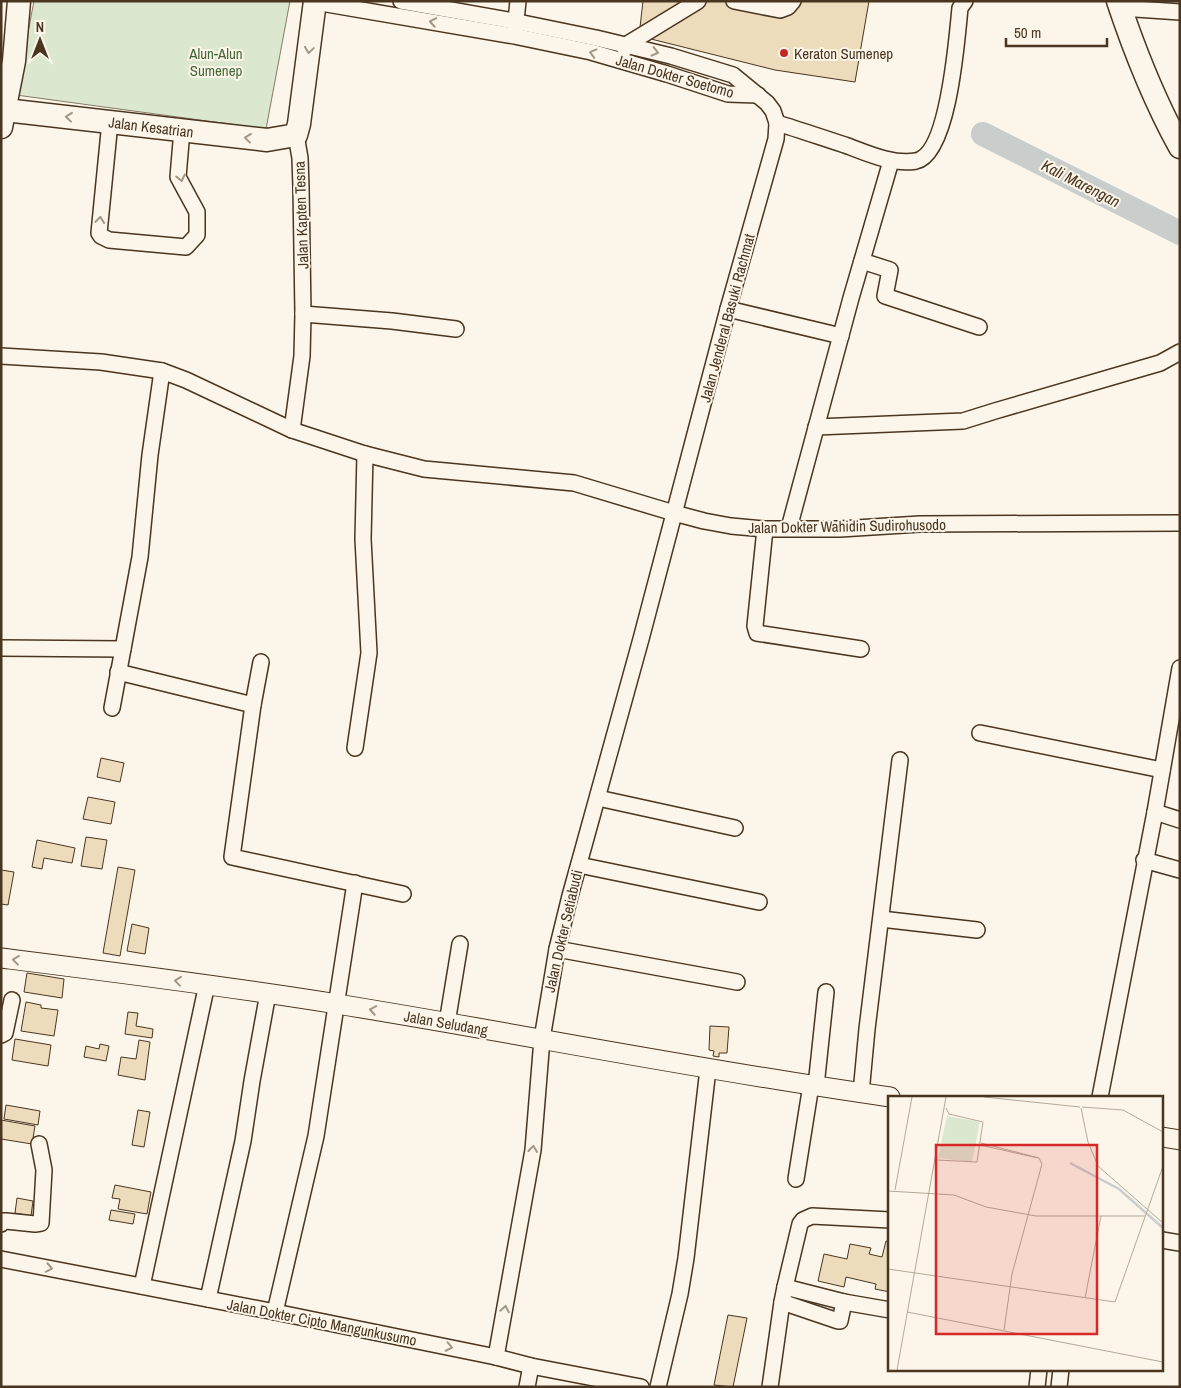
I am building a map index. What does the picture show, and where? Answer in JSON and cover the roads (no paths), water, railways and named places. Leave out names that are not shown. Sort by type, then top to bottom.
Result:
[{"type":"highway","points":[[1,37],[18,1]]},
{"type":"highway","points":[[3,118],[14,61],[18,1]]},
{"type":"highway","name":"Jalan Kapten Tesna","points":[[296,135],[315,1]]},
{"type":"highway","points":[[1119,5],[1140,64],[1160,111],[1180,147]]},
{"type":"highway","name":"Jalan Kesatrian","points":[[3,118],[110,122],[267,140],[296,135]]},
{"type":"main road","name":"Jalan Seludang","points":[[1,958],[268,993],[708,1069],[888,1097]]},
{"type":"main road","points":[[1164,1138],[1180,1140]]},
{"type":"street","name":"Jalan Dokter Soetomo","points":[[315,1],[411,6],[515,28],[626,45],[733,75],[758,95]]},
{"type":"street","points":[[515,28],[518,1]]},
{"type":"street","points":[[621,61],[626,45],[698,1]]},
{"type":"street","points":[[734,1],[780,10],[788,7],[793,1]]},
{"type":"street","points":[[758,95],[773,111],[777,123],[891,160],[917,160],[926,154],[934,143],[940,127],[953,74],[960,8],[964,1]]},
{"type":"street","points":[[1119,5],[1180,12]]},
{"type":"street","name":"Jalan Dokter Soetomo","points":[[515,28],[728,94],[758,95]]},
{"type":"street","points":[[110,122],[99,233],[109,240],[186,247],[197,235],[196,212],[178,177],[182,130]]},
{"type":"street","name":"Jalan Jenderal Basuki Rachmat","points":[[674,513],[728,309],[776,139],[777,123]]},
{"type":"street","name":"Jalan Kapten Tesna","points":[[292,430],[302,356],[303,314],[300,158],[296,135]]},
{"type":"street","points":[[789,528],[891,160]]},
{"type":"street","points":[[862,261],[890,270],[885,296],[979,328]]},
{"type":"street","points":[[728,309],[841,336]]},
{"type":"street","points":[[303,314],[392,321],[456,329]]},
{"type":"street","points":[[816,427],[963,421],[994,410],[1160,363],[1180,352]]},
{"type":"street","name":"Jalan Dokter Wahidin Sudirohusodo","points":[[1,356],[101,362],[162,371],[186,380],[292,430],[365,454],[424,470],[574,483],[674,513],[731,526],[766,529],[840,529],[920,524],[1180,523]]},
{"type":"street","points":[[112,708],[140,557],[150,455],[162,371]]},
{"type":"street","points":[[355,748],[369,652],[363,539],[365,454]]},
{"type":"street","name":"Jalan Dokter Setiabudi","points":[[496,1357],[533,1150],[542,1039],[557,949],[674,513]]},
{"type":"street","points":[[766,529],[755,626],[757,633],[861,648]]},
{"type":"street","points":[[1,648],[123,649]]},
{"type":"street","points":[[261,662],[253,704],[232,857],[403,894]]},
{"type":"street","points":[[1100,1096],[1162,770],[1175,729],[1180,668]]},
{"type":"street","points":[[118,672],[253,704]]},
{"type":"street","points":[[980,733],[1162,770]]},
{"type":"street","points":[[861,1093],[900,760]]},
{"type":"street","points":[[598,798],[735,828]]},
{"type":"street","points":[[1155,812],[1180,820]]},
{"type":"street","points":[[1144,860],[1180,870]]},
{"type":"street","points":[[579,866],[759,902]]},
{"type":"street","points":[[275,1312],[316,1136],[355,883]]},
{"type":"street","points":[[882,919],[977,930]]},
{"type":"street","points":[[447,1023],[460,944]]},
{"type":"street","points":[[557,949],[737,982]]},
{"type":"street","points":[[142,1286],[207,984]]},
{"type":"street","points":[[796,1179],[814,1086],[826,992]]},
{"type":"street","points":[[208,1299],[243,1141],[268,993]]},
{"type":"street","points":[[1,1036],[5,1033],[12,1000]]},
{"type":"street","points":[[658,1387],[680,1294],[686,1258],[708,1069]]},
{"type":"street","points":[[1,1224],[3,1221],[41,1223],[44,1170],[39,1144]]},
{"type":"street","points":[[770,1387],[782,1302],[800,1224],[806,1218],[812,1216],[888,1220]]},
{"type":"street","points":[[1164,1240],[1180,1243]]},
{"type":"street","name":"Jalan Dokter Cipto Mangunkusumo","points":[[1,1259],[275,1312],[496,1357],[531,1366],[641,1387]]},
{"type":"street","points":[[785,1287],[844,1302],[888,1310]]},
{"type":"street","points":[[782,1302],[839,1321],[844,1302]]},
{"type":"street","points":[[527,1387],[531,1366]]},
{"type":"street","points":[[1037,1387],[1039,1370]]},
{"type":"street","points":[[1059,1387],[1061,1370]]},
{"type":"waterway","name":"Kali Marengan","points":[[983,134],[1180,233]]},
{"type":"place","name":"Keraton Sumenep","points":[[784,53]]},
{"type":"park label","name":"Alun-Alun Sumenep","points":[[216,62]]}]
